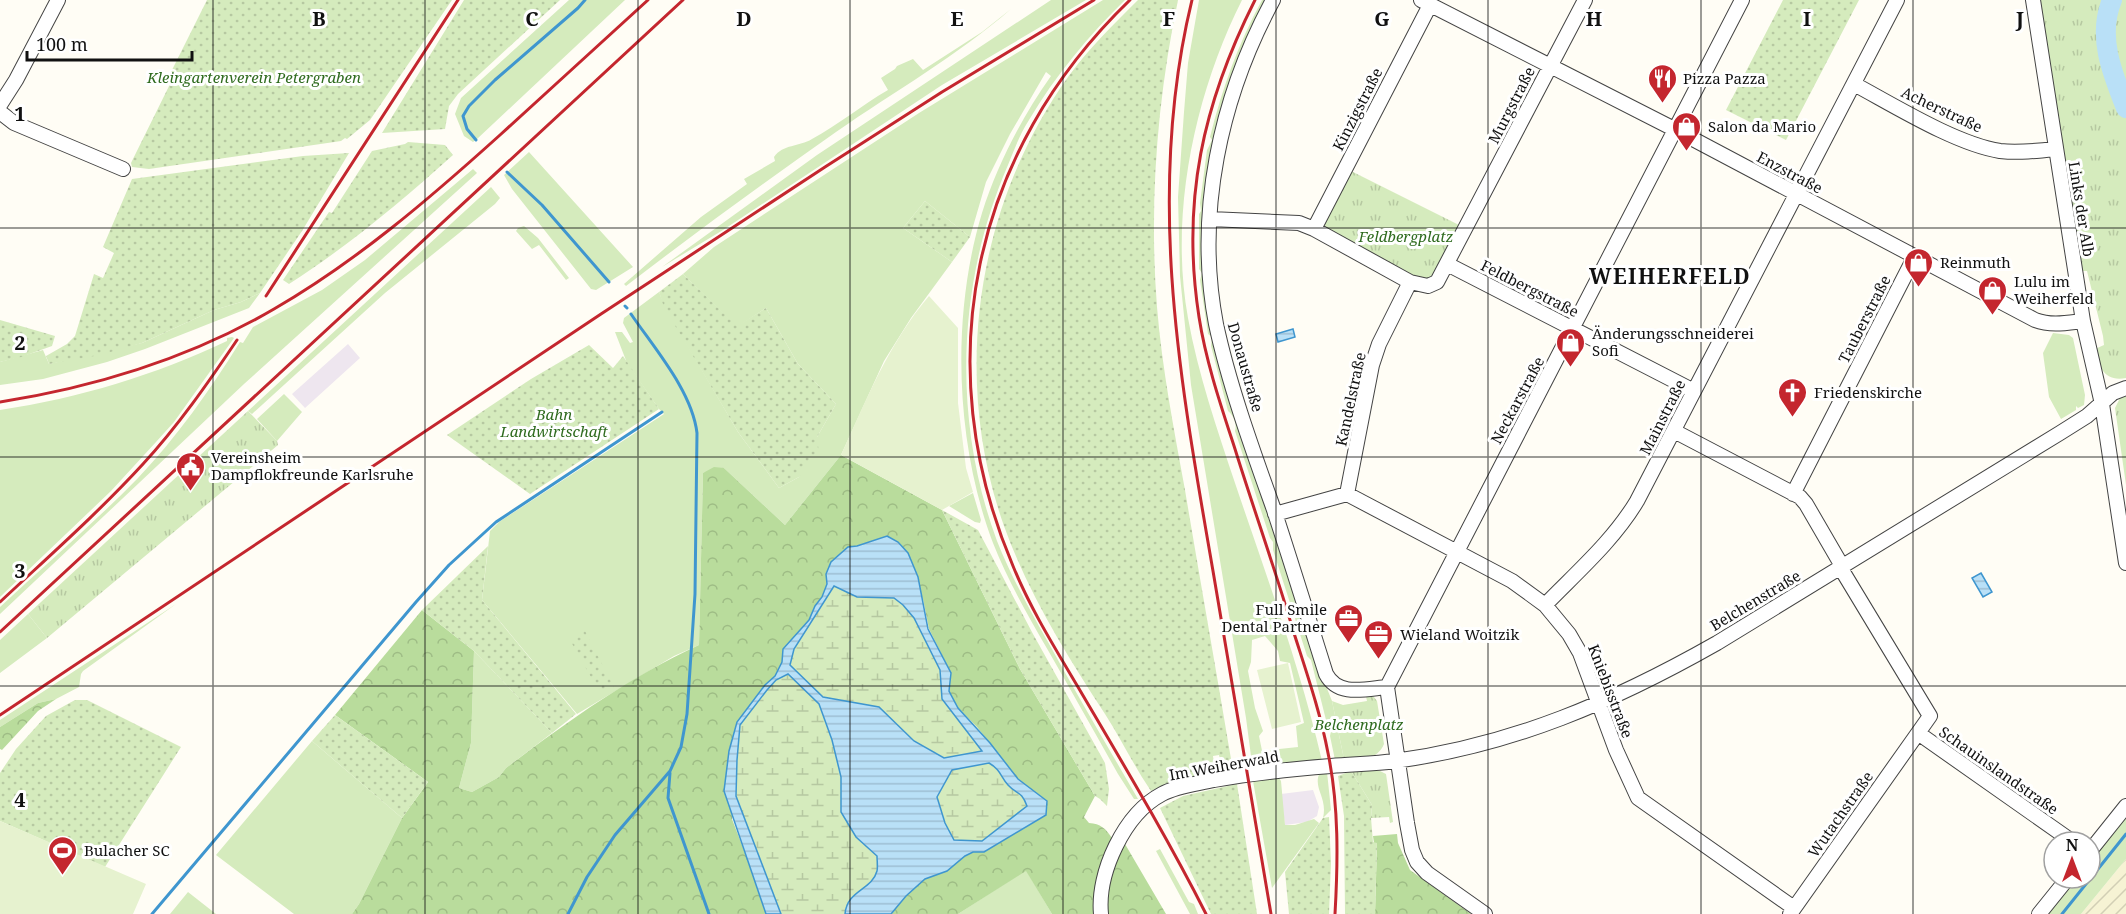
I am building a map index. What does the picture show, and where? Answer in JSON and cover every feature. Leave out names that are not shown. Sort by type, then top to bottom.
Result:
[{"type":"street","points":[[0,105],[16,80],[58,0]]},
{"type":"street","name":"Donaustraße","points":[[1273,0],[1258,28],[1233,91],[1217,150],[1210,219],[1211,278],[1216,324],[1237,400],[1329,680],[1340,688],[1348,690],[1387,687]]},
{"type":"street","name":"Murgstraße","points":[[1447,264],[1585,0]]},
{"type":"street","name":"Neckarstraße","points":[[1387,687],[1742,0]]},
{"type":"street","name":"Mainstraße","points":[[1545,605],[1608,541],[1627,518],[1897,0]]},
{"type":"street","name":"Links der Alb","points":[[2033,0],[2083,321],[2102,404],[2126,564]]},
{"type":"street","name":"Enzstraße","points":[[1425,3],[1674,129],[2041,322],[2058,324],[2083,321]]},
{"type":"street","name":"Kinzigstraße","points":[[1314,229],[1425,3]]},
{"type":"street","name":"Acherstraße","points":[[1854,84],[1950,134],[1988,148],[2016,152],[2055,149]]},
{"type":"street","points":[[0,112],[14,123],[123,169]]},
{"type":"street","points":[[1210,219],[1299,223],[1410,282],[1428,286],[1437,282],[1447,264]]},
{"type":"street","name":"Tauberstraße","points":[[1793,494],[1915,256]]},
{"type":"street","name":"Feldbergstraße","points":[[1447,264],[1694,392]]},
{"type":"street","name":"Kandelstraße","points":[[1347,494],[1372,365],[1379,344],[1410,282]]},
{"type":"street","name":"Belchenstraße","points":[[1397,761],[1449,752],[1557,721],[1599,704],[1699,653],[2072,425],[2102,404],[2113,393],[2126,388]]},
{"type":"street","name":"Schauinslandstraße","points":[[1674,431],[1793,494],[1806,504],[1930,716],[1918,733],[2056,830]]},
{"type":"street","points":[[1275,514],[1347,494]]},
{"type":"street","name":"Kniebisstraße","points":[[1347,494],[1512,581],[1545,605],[1559,621],[1580,653],[1616,750],[1638,798],[1792,911]]},
{"type":"street","points":[[1387,687],[1412,849],[1418,862],[1427,873],[1485,914]]},
{"type":"street","name":"Wutachstraße","points":[[1792,911],[1918,733]]},
{"type":"street","name":"Im Weiherwald","points":[[1101,914],[1101,890],[1111,855],[1135,817],[1162,794],[1191,785],[1263,772],[1397,761]]},
{"type":"street","points":[[2102,836],[2126,806]]},
{"type":"street","points":[[2039,914],[2058,890]]},
{"type":"shaded area","points":[[348,344],[360,358],[305,408],[292,394]]},
{"type":"shaded area","points":[[1313,790],[1319,807],[1317,816],[1307,822],[1285,825],[1281,794]]},
{"type":"shaded area","points":[[2126,859],[2126,914],[2081,914]]},
{"type":"green space","name":"Kleingartenverein Petergraben","points":[[207,0],[452,0],[370,120],[347,139],[149,169],[132,167],[131,163],[173,78],[169,76]]},
{"type":"green space","name":"Kleingartenverein Petergraben","points":[[464,0],[560,0],[458,94],[449,106],[445,129],[382,133]]},
{"type":"green space","points":[[569,0],[625,0],[477,139],[473,142],[464,136],[455,114],[461,98]]},
{"type":"green space","points":[[1051,0],[1086,0],[942,85],[723,230],[662,267],[817,155]]},
{"type":"green space","points":[[1103,0],[1125,0],[1073,57],[1039,104],[1017,142],[991,210],[978,256],[970,303],[966,352],[967,400],[982,495],[1002,554],[1034,617],[1138,799],[1134,799],[1118,774],[1005,571],[980,504],[965,422],[962,336],[965,294],[972,252],[982,213],[995,177],[1020,125],[1051,76],[1046,72],[1010,134],[986,182],[970,237],[925,201],[903,228],[952,262],[911,318],[884,361],[841,455],[785,525],[724,468],[703,473],[699,645],[674,656],[577,714],[482,600],[490,531],[499,522],[664,414],[627,363],[615,332],[622,332],[630,343],[633,342],[623,323],[624,318],[659,292],[665,307],[738,432],[779,488],[799,477],[817,437],[836,404],[798,364],[766,308],[737,327],[683,274],[714,247],[919,113]]},
{"type":"green space","points":[[1138,0],[1178,0],[1165,76],[1157,153],[1154,230],[1157,307],[1169,399],[1231,759],[1233,759],[1235,770],[1223,772],[1219,755],[1213,756],[1215,773],[1172,781],[1151,791],[1049,623],[1024,575],[1004,526],[988,469],[979,411],[977,352],[982,294],[993,236],[1012,181],[1037,127],[1068,77]]},
{"type":"green space","points":[[1199,0],[1242,0],[1211,74],[1190,155],[1184,196],[1182,238],[1183,278],[1188,318],[1208,401],[1293,656],[1322,761],[1275,766],[1270,750],[1298,747],[1296,726],[1304,723],[1290,663],[1280,661],[1278,651],[1265,636],[1252,640],[1251,662],[1248,671],[1255,708],[1263,731],[1259,736],[1265,765],[1251,768],[1248,756],[1251,756],[1246,718],[1191,385],[1180,276],[1178,197],[1188,63]]},
{"type":"green space","points":[[1262,0],[1268,0],[1226,99],[1209,298],[1322,676],[1332,701],[1344,759],[1335,760],[1331,731],[1327,724],[1311,660],[1307,656],[1273,550],[1273,542],[1235,431],[1235,420],[1228,411],[1211,346],[1212,337],[1208,334],[1200,280],[1202,273],[1199,269],[1199,214],[1207,150],[1212,140],[1210,137],[1231,67]]},
{"type":"green space","points":[[1783,0],[1859,0],[1786,140],[1726,110]]},
{"type":"green space","points":[[2040,0],[2126,0],[2126,378],[2112,378],[2104,372],[2098,362],[2095,349],[2104,345],[2103,336],[2087,271],[2079,271]]},
{"type":"green space","points":[[982,32],[836,132],[626,286],[624,284],[701,217],[747,184],[744,179],[775,161],[774,157],[782,150],[812,139],[888,90],[881,78],[897,66],[913,59],[923,70]]},
{"type":"green space","points":[[408,142],[445,145],[453,155],[353,239],[289,284],[283,280],[329,212],[332,213],[372,151]]},
{"type":"green space","points":[[529,152],[633,267],[596,290],[591,289],[512,189],[504,175]]},
{"type":"green space","points":[[349,153],[302,231],[260,293],[241,302],[214,310],[142,343],[100,355],[49,364],[46,356],[67,344],[75,336],[94,274],[103,278],[114,253],[103,247],[132,179],[303,156]]},
{"type":"green space","points":[[473,169],[477,173],[244,384],[0,614],[0,607],[138,478],[192,413],[240,342],[243,343],[253,327],[322,290],[365,260]]},
{"type":"green space","name":"Feldbergplatz","points":[[1349,170],[1461,226],[1433,278],[1424,280],[1411,277],[1320,228]]},
{"type":"green space","points":[[491,187],[500,198],[495,204],[385,293],[252,414],[248,411]]},
{"type":"green space","points":[[925,201],[970,237],[952,262],[903,228]]},
{"type":"green space","points":[[524,226],[538,238],[569,278],[566,280],[539,245],[532,249],[516,231]]},
{"type":"green space","points":[[683,274],[737,326],[766,308],[798,364],[836,404],[817,437],[819,454],[799,477],[779,488],[738,432],[664,307],[659,292]]},
{"type":"green space","points":[[260,293],[249,308],[145,349],[43,379],[0,385],[0,362],[43,350],[49,364],[142,343],[214,310],[241,302]]},
{"type":"green space","points":[[929,296],[958,328],[958,403],[966,468],[973,492],[942,510],[841,455],[890,352]]},
{"type":"green space","points":[[0,320],[55,336],[52,346],[0,362]]},
{"type":"green space","points":[[2053,333],[2069,335],[2073,338],[2085,395],[2084,405],[2078,408],[2076,406],[2076,410],[2061,419],[2049,397],[2043,353]]},
{"type":"green space","points":[[234,338],[174,422],[111,491],[0,597],[0,410],[88,392],[145,375],[200,353]]},
{"type":"green space","name":"Bahn Landwirtschaft","points":[[589,345],[613,368],[623,356],[659,409],[530,494],[447,435],[531,379]]},
{"type":"green space","points":[[284,394],[302,412],[277,441],[257,419]]},
{"type":"green space","points":[[2126,394],[2126,485],[2115,408],[2121,396]]},
{"type":"green space","points":[[248,411],[277,441],[278,445],[47,638],[28,614]]},
{"type":"green space","points":[[841,455],[942,510],[1020,669],[1095,796],[1084,817],[1089,823],[1102,827],[1112,838],[1101,864],[1096,914],[1052,914],[1026,871],[958,914],[891,914],[925,879],[947,871],[973,852],[984,852],[1046,815],[1047,801],[1018,779],[977,727],[958,708],[949,691],[951,673],[929,629],[923,599],[887,536],[848,547],[832,562],[826,574],[827,584],[822,597],[809,620],[783,649],[782,662],[775,676],[755,699],[732,819],[766,914],[352,914],[402,818],[428,782],[335,715],[422,610],[474,651],[471,743],[459,788],[472,792],[499,777],[506,768],[599,701],[648,671],[699,645],[703,473],[714,467],[724,468],[785,525]]},
{"type":"green space","points":[[973,493],[981,520],[980,523],[949,506]]},
{"type":"green space","points":[[942,510],[978,530],[1105,763],[1109,789],[1107,806],[1095,796],[1020,669]]},
{"type":"green space","points":[[488,546],[482,600],[576,714],[552,733],[474,651],[422,610]]},
{"type":"green space","points":[[834,586],[857,597],[894,598],[903,605],[914,618],[940,670],[942,699],[982,751],[945,758],[914,741],[879,707],[823,697],[790,665],[794,649]]},
{"type":"green space","points":[[176,604],[83,671],[79,687],[56,699],[38,703],[0,727],[0,720]]},
{"type":"green space","points":[[28,614],[47,638],[0,673],[0,640]]},
{"type":"green space","points":[[585,631],[614,687],[601,695],[570,640]]},
{"type":"green space","points":[[474,651],[552,733],[506,768],[499,777],[472,792],[459,788],[471,743]]},
{"type":"green space","points":[[1288,663],[1301,722],[1272,729],[1257,670]]},
{"type":"green space","points":[[788,674],[819,704],[832,740],[841,777],[841,812],[856,837],[877,856],[877,869],[874,877],[850,900],[845,914],[781,914],[736,796],[740,725],[776,680]]},
{"type":"green space","name":"Belchenplatz","points":[[1365,692],[1370,692],[1377,701],[1384,744],[1373,756],[1344,759],[1332,701],[1343,705],[1367,701]]},
{"type":"green space","points":[[56,699],[38,711],[2,750],[0,749],[0,727],[38,703]]},
{"type":"green space","points":[[75,700],[87,700],[181,747],[105,867],[0,821],[0,773],[16,749],[46,716]]},
{"type":"green space","points":[[335,715],[428,782],[402,818],[312,741]]},
{"type":"green space","points":[[312,741],[402,818],[352,914],[294,914],[216,855]]},
{"type":"green space","points":[[989,763],[1020,795],[1027,806],[982,841],[954,840],[945,823],[937,797],[952,770]]},
{"type":"green space","points":[[1351,771],[1380,771],[1386,774],[1393,822],[1390,823],[1389,817],[1371,818],[1372,805]]},
{"type":"green space","points":[[1351,771],[1372,805],[1373,842],[1377,843],[1375,914],[1345,914],[1344,816],[1338,776]]},
{"type":"green space","points":[[1320,772],[1327,772],[1331,810],[1323,818],[1324,804],[1318,783]]},
{"type":"green space","points":[[1279,778],[1285,825],[1295,825],[1314,819],[1319,823],[1272,888],[1253,781]]},
{"type":"green space","points":[[1237,784],[1257,914],[1211,914],[1160,808],[1183,796]]},
{"type":"green space","points":[[2126,813],[2126,859],[2102,888],[2102,842]]},
{"type":"green space","points":[[1329,817],[1331,863],[1329,914],[1289,914],[1285,872],[1323,818]]},
{"type":"green space","name":"Bulacher SC","points":[[0,821],[146,884],[133,914],[0,914]]},
{"type":"green space","points":[[1397,834],[1398,843],[1410,870],[1471,914],[1375,914],[1377,843],[1374,843],[1373,836]]},
{"type":"green space","points":[[1125,844],[1166,914],[1106,914],[1108,887],[1113,867]]},
{"type":"green space","points":[[1160,849],[1198,914],[1190,914],[1156,851]]},
{"type":"green space","points":[[1026,870],[1052,914],[958,914]]},
{"type":"green space","points":[[2063,890],[2101,890],[2081,914],[2044,914]]},
{"type":"green space","points":[[188,892],[216,914],[170,914]]},
{"type":"water","points":[[1293,329],[1295,337],[1278,342],[1276,334]]},
{"type":"water","points":[[887,536],[898,542],[908,553],[918,577],[928,629],[951,673],[949,691],[958,708],[990,743],[1018,779],[1047,801],[1046,815],[984,852],[973,852],[947,871],[925,879],[891,914],[845,914],[850,900],[874,877],[877,869],[877,856],[856,837],[841,812],[841,777],[832,740],[819,704],[788,674],[776,680],[740,725],[736,796],[781,914],[766,914],[724,791],[729,751],[737,722],[765,685],[775,676],[782,662],[783,649],[809,620],[822,597],[827,584],[826,574],[831,562],[848,547]],"holes":[[[834,586],[857,597],[894,598],[903,605],[914,618],[940,670],[942,699],[982,751],[944,758],[914,741],[879,707],[823,697],[790,665],[794,649]],[[989,763],[1008,785],[1021,795],[1027,806],[982,841],[954,840],[945,823],[937,797],[952,770]]]},
{"type":"water","points":[[1981,573],[1992,592],[1983,597],[1972,578]]},
{"type":"waterway","points":[[476,140],[467,129],[463,116],[469,106],[585,0]]},
{"type":"waterway","points":[[2112,0],[2106,27],[2106,41],[2111,68],[2126,108]]},
{"type":"waterway","points":[[507,172],[542,205],[609,282]]},
{"type":"waterway","points":[[568,914],[587,877],[615,835],[670,771],[681,747],[687,714],[695,594],[697,433],[694,417],[680,386],[631,314]]},
{"type":"waterway","points":[[152,914],[449,565],[496,522],[662,412]]},
{"type":"waterway","points":[[670,773],[668,798],[709,914]]},
{"type":"waterway","points":[[2062,914],[2126,834]]},
{"type":"railway","points":[[266,296],[458,0]]},
{"type":"railway","points":[[0,402],[106,379],[175,356],[242,326],[305,290],[363,250],[419,206],[648,0]]},
{"type":"railway","points":[[0,632],[683,0]]},
{"type":"railway","points":[[0,715],[825,167],[942,92],[1094,0]]},
{"type":"railway","points":[[1130,0],[1076,60],[1033,124],[1001,193],[980,264],[971,338],[973,414],[987,490],[1020,582],[1043,628],[1144,800],[1206,914]]},
{"type":"railway","points":[[1192,0],[1178,72],[1171,144],[1169,215],[1172,286],[1189,428],[1271,914]]},
{"type":"railway","points":[[1255,0],[1222,77],[1201,154],[1195,193],[1194,274],[1202,334],[1214,384],[1308,676],[1325,737],[1336,813],[1335,914]]},
{"type":"railway","points":[[0,602],[91,517],[143,464],[192,404],[237,340]]},
{"type":"place","name":"Pizza Pazza","points":[[1662,104]]},
{"type":"place","name":"Salon da Mario","points":[[1687,152]]},
{"type":"place","name":"Reinmuth","points":[[1919,288]]},
{"type":"place","name":"Lulu im Weiherfeld","points":[[1993,316]]},
{"type":"place","name":"Änderungsschneiderei Sofi","points":[[1571,368]]},
{"type":"place","name":"Friedenskirche","points":[[1793,418]]},
{"type":"place","name":"Vereinsheim Dampflokfreunde Karlsruhe","points":[[190,492]]},
{"type":"place","name":"Full Smile Dental Partner","points":[[1348,644]]},
{"type":"place","name":"Wieland Woitzik","points":[[1379,660]]},
{"type":"place","name":"Bulacher SC","points":[[63,876]]},
{"type":"district","name":"WEIHERFELD","points":[[1670,276]]}]
